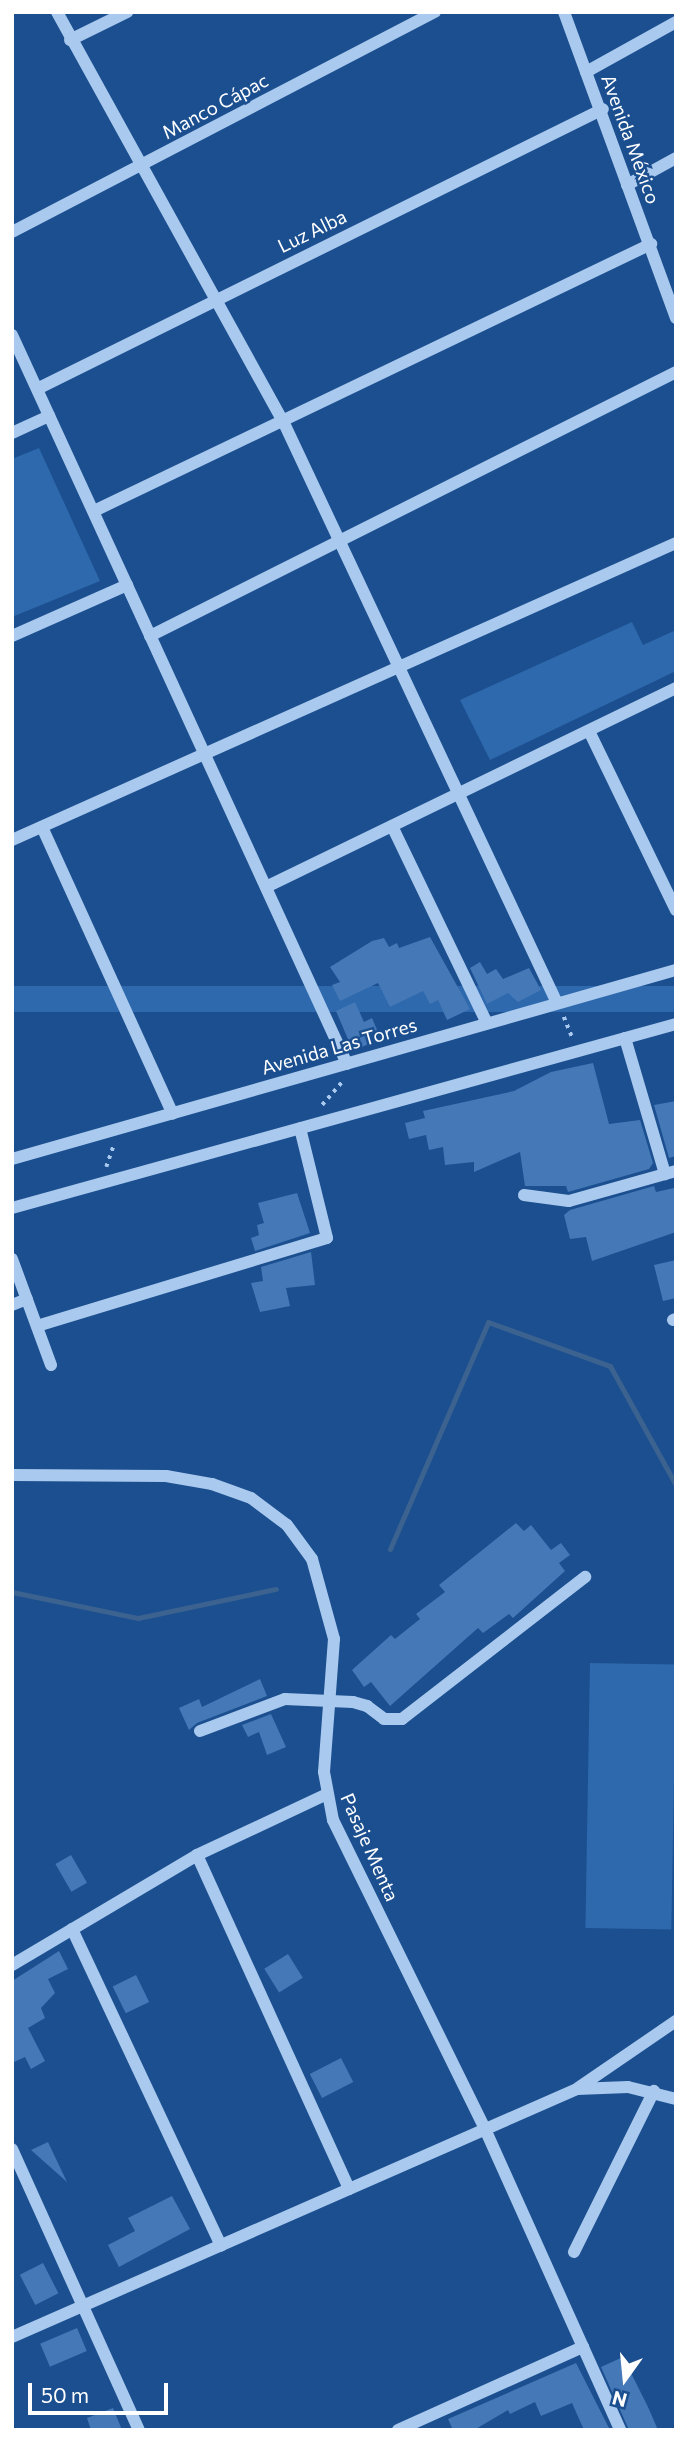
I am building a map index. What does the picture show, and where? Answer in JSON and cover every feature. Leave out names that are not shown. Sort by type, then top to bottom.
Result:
[{"type":"street","points":[[57,12],[140,167],[283,421],[557,1003]]},
{"type":"street","points":[[70,40],[127,12]]},
{"type":"street","name":"Manco Cápac","points":[[12,232],[435,12]]},
{"type":"street","name":"Avenida México","points":[[564,12],[603,109],[627,185],[671,287],[676,318]]},
{"type":"street","points":[[586,72],[676,22]]},
{"type":"street","name":"Luz Alba","points":[[39,388],[603,109]]},
{"type":"street","points":[[627,185],[676,158]]},
{"type":"street","points":[[94,511],[651,244]]},
{"type":"street","points":[[12,335],[39,388],[49,416],[347,1064]]},
{"type":"street","points":[[150,636],[340,543],[676,372]]},
{"type":"street","points":[[12,433],[49,416]]},
{"type":"street","points":[[12,840],[205,756],[676,543]]},
{"type":"street","points":[[12,636],[127,585]]},
{"type":"street","points":[[266,887],[676,688]]},
{"type":"street","points":[[589,731],[676,910]]},
{"type":"street","points":[[392,826],[487,1023]]},
{"type":"street","points":[[42,827],[173,1114]]},
{"type":"street","name":"Avenida Las Torres","points":[[12,1158],[676,970]]},
{"type":"street","points":[[12,1208],[676,1024]]},
{"type":"street","points":[[524,1195],[569,1201],[671,1173],[625,1038]]},
{"type":"street","points":[[37,1326],[327,1238],[307,1126]]},
{"type":"street","points":[[12,1259],[51,1365]]},
{"type":"street","points":[[12,1305],[27,1299]]},
{"type":"street","name":"Pasaje Menta","points":[[12,1475],[166,1476],[212,1484],[251,1498],[287,1525],[312,1559],[322,1583],[334,1639],[325,1794],[333,1820],[485,2129],[621,2430]]},
{"type":"street","points":[[200,1731],[285,1699],[353,1702],[384,1719],[402,1719],[585,1577]]},
{"type":"street","points":[[12,1965],[197,1855],[325,1794]]},
{"type":"street","points":[[197,1855],[349,2189]]},
{"type":"street","points":[[72,1929],[221,2246]]},
{"type":"street","points":[[12,2337],[577,2088],[676,2021]]},
{"type":"street","points":[[577,2088],[654,2091],[674,2097]]},
{"type":"street","points":[[574,2252],[654,2091]]},
{"type":"street","points":[[12,2149],[139,2430]]},
{"type":"street","points":[[398,2430],[583,2347]]},
{"type":"path","points":[[557,1003],[579,1051]]},
{"type":"path","points":[[307,1126],[312,1116],[344,1082],[347,1064]]},
{"type":"path","points":[[101,1184],[119,1129]]},
{"type":"shaded area","points":[[39,448],[100,581],[12,617],[12,459]]},
{"type":"shaded area","points":[[632,622],[643,645],[676,630],[676,671],[490,760],[460,700]]},
{"type":"shaded area","points":[[12,986],[676,986],[676,1012],[12,1012]]},
{"type":"shaded area","points":[[590,1663],[676,1665],[671,1929],[585,1928]]},
{"type":"building","points":[[430,937],[470,1009],[447,1020],[438,1000],[430,1004],[423,991],[390,1007],[378,983],[340,1001],[332,985],[340,982],[330,967],[372,941],[384,938],[389,947],[397,943],[399,948]]},
{"type":"building","points":[[480,962],[487,974],[496,969],[503,979],[529,968],[541,990],[518,1002],[508,993],[487,1004],[470,968]]},
{"type":"building","points":[[355,1002],[364,1022],[372,1018],[378,1032],[371,1035],[373,1042],[353,1051],[336,1011]]},
{"type":"building","points":[[593,1063],[609,1124],[640,1120],[653,1163],[649,1169],[568,1192],[566,1186],[525,1186],[520,1152],[474,1172],[474,1162],[445,1165],[443,1147],[429,1150],[426,1135],[409,1139],[405,1123],[425,1118],[423,1111],[514,1091],[551,1072]]},
{"type":"building","points":[[676,1101],[676,1156],[669,1158],[654,1105]]},
{"type":"building","points":[[654,1186],[656,1192],[674,1188],[676,1232],[592,1261],[586,1237],[570,1239],[564,1215],[570,1210]]},
{"type":"building","points":[[297,1193],[310,1233],[255,1251],[251,1238],[259,1235],[257,1225],[264,1223],[258,1203]]},
{"type":"building","points":[[311,1252],[315,1285],[286,1288],[290,1306],[260,1312],[251,1283],[263,1281],[261,1267]]},
{"type":"building","points":[[676,1260],[676,1298],[663,1301],[654,1265]]},
{"type":"building","points":[[516,1523],[524,1531],[531,1525],[551,1550],[561,1543],[570,1555],[559,1563],[565,1571],[513,1618],[509,1614],[483,1633],[478,1628],[390,1706],[371,1682],[364,1687],[352,1670],[391,1635],[395,1639],[420,1619],[416,1614],[445,1592],[439,1585]]},
{"type":"building","points":[[260,1679],[267,1696],[197,1723],[189,1730],[179,1708],[199,1699],[202,1707]]},
{"type":"building","points":[[271,1714],[286,1747],[267,1755],[259,1732],[248,1737],[242,1725]]},
{"type":"building","points":[[71,1855],[87,1883],[71,1892],[55,1864]]},
{"type":"building","points":[[59,1951],[68,1969],[48,1979],[55,1993],[41,2008],[45,2018],[28,2028],[45,2061],[31,2069],[25,2057],[12,2063],[12,1981]]},
{"type":"building","points":[[288,1954],[303,1978],[279,1993],[264,1969]]},
{"type":"building","points":[[136,1975],[149,2002],[126,2013],[113,1986]]},
{"type":"building","points":[[341,2058],[353,2082],[322,2098],[310,2074]]},
{"type":"building","points":[[48,2142],[67,2182],[31,2150]]},
{"type":"building","points":[[172,2196],[190,2229],[119,2267],[108,2245],[135,2231],[128,2218]]},
{"type":"building","points":[[43,2263],[58,2293],[35,2305],[20,2275]]},
{"type":"building","points":[[77,2328],[87,2351],[50,2367],[40,2344]]},
{"type":"building","points":[[623,2357],[658,2430],[629,2430],[601,2367]]},
{"type":"building","points":[[576,2363],[610,2430],[584,2430],[572,2403],[541,2416],[535,2402],[510,2414],[508,2410],[474,2430],[453,2430],[448,2419]]},
{"type":"building","points":[[113,2408],[122,2430],[91,2430],[87,2418]]},
{"type":"waterway","points":[[390,1549],[488,1322],[610,1366],[676,1485]]},
{"type":"waterway","points":[[12,1592],[138,1618],[276,1589]]}]
